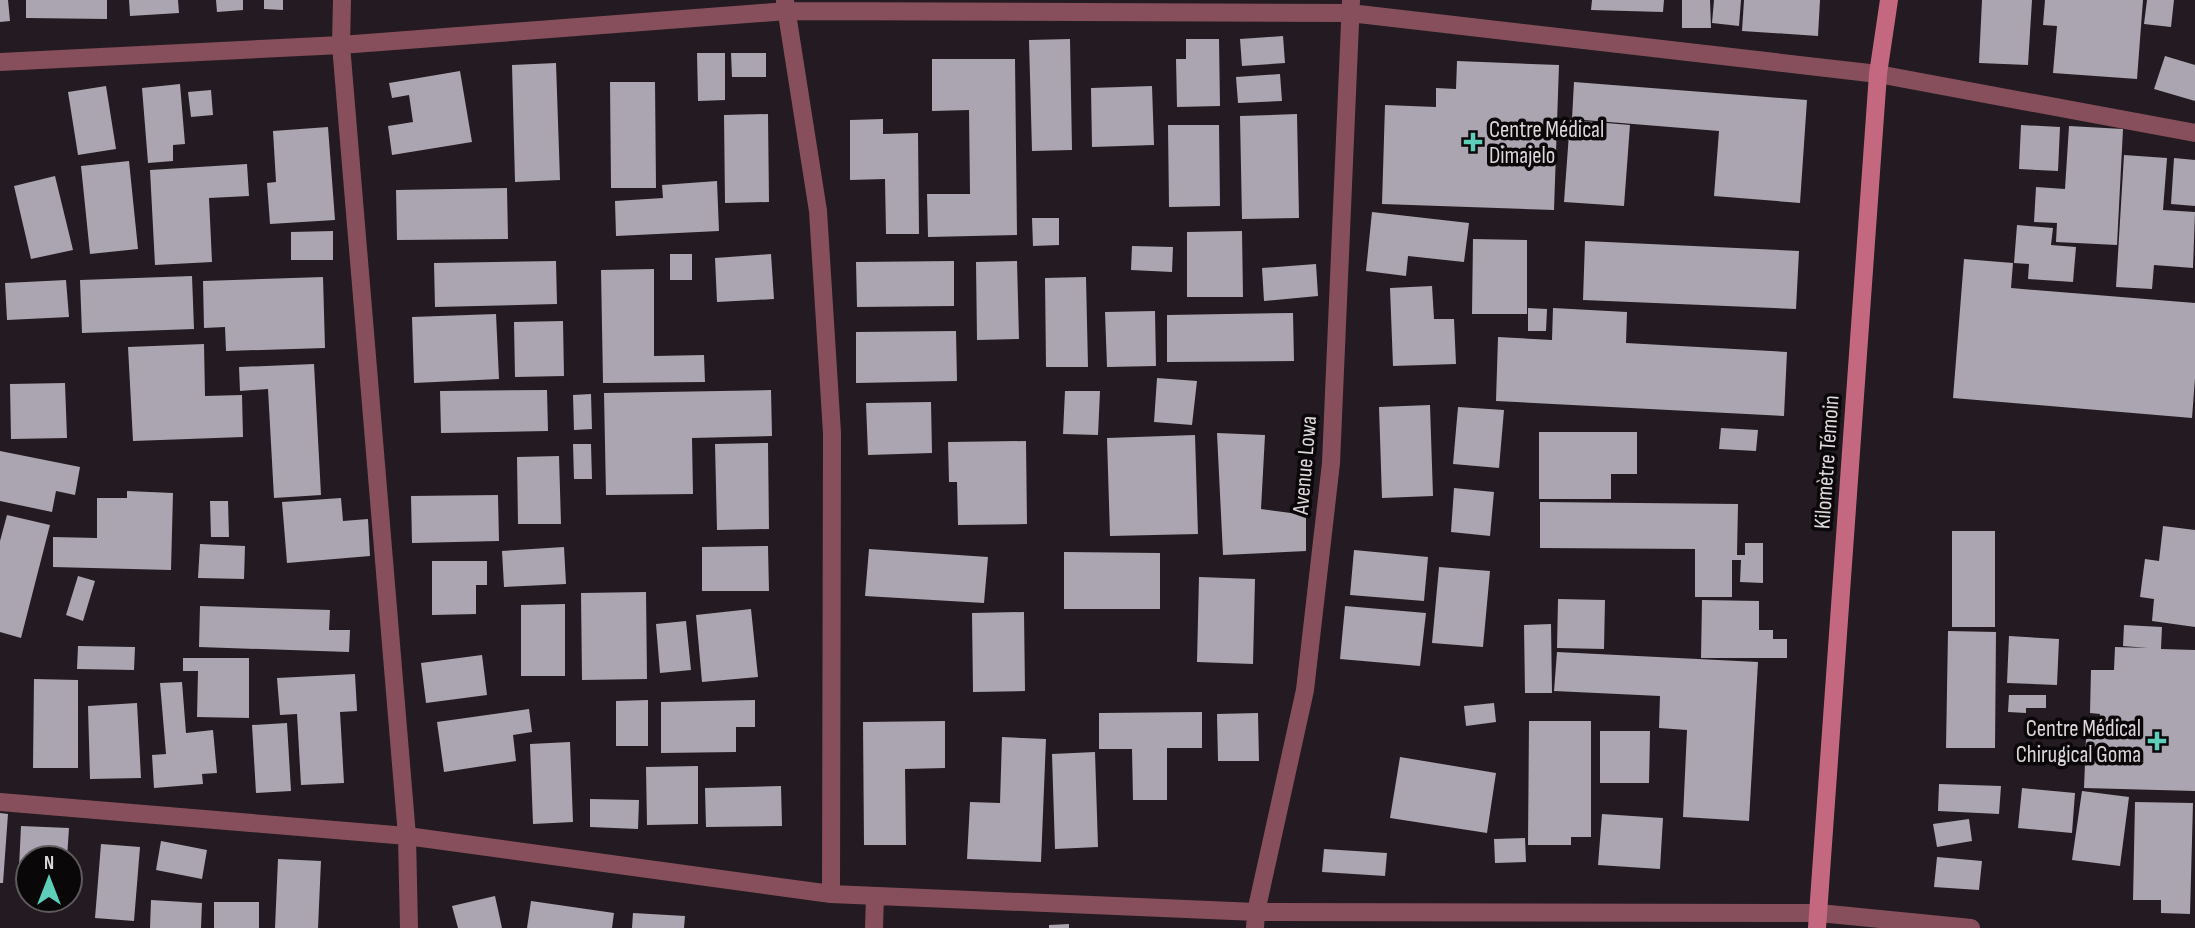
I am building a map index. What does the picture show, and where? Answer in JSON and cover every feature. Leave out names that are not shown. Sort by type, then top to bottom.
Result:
[{"type":"main road","name":"Kilomètre Témoin","points":[[1818,921],[1878,74],[1889,0]]},
{"type":"street","points":[[342,0],[341,45],[407,836],[408,928]]},
{"type":"street","points":[[786,6],[818,211],[832,433],[831,894]]},
{"type":"street","points":[[0,62],[341,45],[786,6],[1350,6],[1878,74],[2195,133]]},
{"type":"street","name":"Avenue Lowa","points":[[1256,920],[1305,690],[1331,463],[1350,6]]},
{"type":"street","points":[[0,802],[407,836],[831,894],[1256,920],[1818,921],[1971,928]]},
{"type":"street","points":[[874,928],[875,896]]},
{"type":"building","points":[[0,0],[8,0],[10,21],[0,22]]},
{"type":"building","points":[[26,0],[107,0],[107,19],[26,18]]},
{"type":"building","points":[[129,0],[178,0],[179,13],[130,16]]},
{"type":"building","points":[[216,0],[243,0],[243,10],[217,12]]},
{"type":"building","points":[[264,0],[283,0],[283,10],[264,9]]},
{"type":"building","points":[[1592,0],[1664,0],[1663,12],[1591,10]]},
{"type":"building","points":[[1682,0],[1710,0],[1711,28],[1682,28]]},
{"type":"building","points":[[1714,0],[1741,0],[1739,26],[1712,23]]},
{"type":"building","points":[[1744,0],[1820,0],[1818,36],[1742,31]]},
{"type":"building","points":[[1982,0],[2032,0],[2028,65],[1979,63]]},
{"type":"building","points":[[2045,0],[2143,0],[2137,79],[2053,73],[2057,26],[2043,25]]},
{"type":"building","points":[[2147,0],[2174,0],[2171,27],[2144,24]]},
{"type":"building","points":[[1283,36],[1285,63],[1242,66],[1240,39]]},
{"type":"building","points":[[1070,39],[1072,150],[1032,151],[1029,40]]},
{"type":"building","points":[[1186,39],[1219,39],[1220,106],[1177,107],[1176,59],[1186,59]]},
{"type":"building","points":[[697,53],[725,53],[725,100],[698,101]]},
{"type":"building","points":[[731,53],[766,53],[766,77],[732,77]]},
{"type":"building","points":[[2165,56],[2195,65],[2195,101],[2154,89]]},
{"type":"building","points":[[932,59],[1015,59],[1017,235],[928,237],[927,194],[970,194],[969,110],[932,111]]},
{"type":"building","points":[[1457,61],[1559,65],[1554,210],[1382,204],[1385,105],[1436,107],[1436,88],[1456,89]]},
{"type":"building","points":[[556,63],[560,180],[515,182],[512,65]]},
{"type":"building","points":[[460,71],[472,142],[392,155],[388,126],[413,122],[409,95],[392,98],[389,83]]},
{"type":"building","points":[[1280,74],[1282,101],[1238,103],[1236,77]]},
{"type":"building","points":[[610,82],[655,82],[656,188],[611,188]]},
{"type":"building","points":[[1574,82],[1807,100],[1800,203],[1714,196],[1719,131],[1572,119]]},
{"type":"building","points":[[180,84],[185,144],[173,145],[173,161],[148,163],[142,88]]},
{"type":"building","points":[[106,86],[116,149],[78,155],[68,92]]},
{"type":"building","points":[[1152,86],[1154,145],[1092,147],[1091,88]]},
{"type":"building","points":[[211,90],[213,115],[191,117],[188,92]]},
{"type":"building","points":[[768,114],[769,202],[725,203],[724,115]]},
{"type":"building","points":[[1297,114],[1299,218],[1242,219],[1240,116]]},
{"type":"building","points":[[883,119],[883,134],[918,133],[919,234],[886,234],[885,179],[850,180],[850,120]]},
{"type":"building","points":[[1570,120],[1630,125],[1624,206],[1564,202]]},
{"type":"building","points":[[1168,125],[1219,125],[1220,206],[1169,207]]},
{"type":"building","points":[[2021,125],[2060,127],[2058,171],[2019,169]]},
{"type":"building","points":[[2069,126],[2123,129],[2117,245],[2056,242],[2057,223],[2034,222],[2036,187],[2065,189]]},
{"type":"building","points":[[328,127],[335,220],[270,224],[267,183],[276,182],[273,131]]},
{"type":"building","points":[[2124,155],[2167,158],[2163,210],[2195,212],[2193,268],[2154,265],[2152,289],[2116,287]]},
{"type":"building","points":[[2174,158],[2195,160],[2195,206],[2171,204]]},
{"type":"building","points":[[129,161],[138,249],[90,254],[81,166]]},
{"type":"building","points":[[247,164],[249,196],[209,198],[212,262],[155,265],[150,170]]},
{"type":"building","points":[[55,176],[73,250],[31,259],[14,186]]},
{"type":"building","points":[[717,181],[719,231],[616,236],[615,201],[663,198],[662,185]]},
{"type":"building","points":[[507,188],[508,239],[397,240],[396,190]]},
{"type":"building","points":[[1372,212],[1469,223],[1464,262],[1408,256],[1406,276],[1366,271]]},
{"type":"building","points":[[1032,218],[1059,218],[1059,245],[1033,246]]},
{"type":"building","points":[[2017,225],[2053,228],[2051,245],[2076,247],[2073,282],[2028,279],[2029,264],[2014,263]]},
{"type":"building","points":[[333,231],[333,260],[291,260],[291,232]]},
{"type":"building","points":[[1242,231],[1243,297],[1187,297],[1187,232]]},
{"type":"building","points":[[1473,239],[1527,240],[1527,314],[1472,314]]},
{"type":"building","points":[[1585,241],[1799,251],[1796,309],[1583,300]]},
{"type":"building","points":[[1132,246],[1173,247],[1172,272],[1131,270]]},
{"type":"building","points":[[670,254],[692,254],[692,280],[670,280]]},
{"type":"building","points":[[771,254],[774,299],[717,302],[715,258]]},
{"type":"building","points":[[1964,259],[2013,263],[2011,288],[2195,303],[2192,418],[1953,398]]},
{"type":"building","points":[[556,261],[557,304],[435,307],[434,263]]},
{"type":"building","points":[[954,261],[954,306],[857,307],[856,262]]},
{"type":"building","points":[[1017,261],[1019,339],[977,340],[976,262]]},
{"type":"building","points":[[1316,264],[1318,296],[1264,301],[1262,268]]},
{"type":"building","points":[[654,269],[654,356],[704,355],[705,382],[603,383],[601,270]]},
{"type":"building","points":[[192,276],[194,329],[82,333],[80,280]]},
{"type":"building","points":[[323,277],[325,348],[226,351],[225,327],[204,328],[203,281]]},
{"type":"building","points":[[1086,277],[1088,367],[1046,367],[1045,278]]},
{"type":"building","points":[[66,280],[69,317],[7,320],[5,283]]},
{"type":"building","points":[[1432,286],[1434,319],[1454,319],[1456,364],[1393,366],[1390,288]]},
{"type":"building","points":[[1528,308],[1547,309],[1546,331],[1528,331]]},
{"type":"building","points":[[1553,308],[1627,312],[1626,343],[1787,352],[1784,416],[1496,401],[1498,337],[1552,340]]},
{"type":"building","points":[[1155,311],[1156,366],[1107,367],[1105,312]]},
{"type":"building","points":[[1293,313],[1294,361],[1167,362],[1167,315]]},
{"type":"building","points":[[496,314],[499,379],[414,383],[412,317]]},
{"type":"building","points":[[563,321],[564,376],[515,377],[514,322]]},
{"type":"building","points":[[956,331],[957,381],[856,383],[856,332]]},
{"type":"building","points":[[204,344],[205,396],[242,395],[243,437],[133,441],[128,347]]},
{"type":"building","points":[[314,364],[321,495],[274,498],[268,389],[240,391],[239,367]]},
{"type":"building","points":[[1157,378],[1197,381],[1192,425],[1154,422]]},
{"type":"building","points":[[65,383],[67,438],[11,439],[10,384]]},
{"type":"building","points":[[547,390],[548,431],[441,433],[440,391]]},
{"type":"building","points":[[771,390],[772,436],[692,438],[693,494],[606,495],[604,393]]},
{"type":"building","points":[[1065,391],[1100,391],[1098,435],[1063,434]]},
{"type":"building","points":[[591,394],[592,429],[574,430],[573,395]]},
{"type":"building","points":[[931,402],[932,453],[868,455],[866,403]]},
{"type":"building","points":[[1430,405],[1433,496],[1382,498],[1379,407]]},
{"type":"building","points":[[1458,407],[1504,410],[1499,468],[1453,464]]},
{"type":"building","points":[[1721,428],[1758,430],[1756,451],[1719,449]]},
{"type":"building","points":[[1539,432],[1637,432],[1637,474],[1611,474],[1611,499],[1539,499]]},
{"type":"building","points":[[1217,433],[1265,435],[1261,509],[1306,515],[1306,551],[1223,555]]},
{"type":"building","points":[[1195,435],[1198,534],[1110,536],[1107,438]]},
{"type":"building","points":[[1026,441],[1027,524],[958,525],[957,482],[949,482],[948,442]]},
{"type":"building","points":[[768,443],[769,529],[717,530],[715,444]]},
{"type":"building","points":[[573,444],[591,444],[592,479],[574,479]]},
{"type":"building","points":[[0,451],[80,467],[75,495],[56,491],[52,512],[0,501]]},
{"type":"building","points":[[559,456],[561,524],[518,524],[517,457]]},
{"type":"building","points":[[1454,488],[1494,492],[1490,536],[1451,532]]},
{"type":"building","points":[[127,491],[173,493],[171,570],[53,567],[53,537],[97,538],[97,498],[127,498]]},
{"type":"building","points":[[498,495],[499,541],[412,543],[411,496]]},
{"type":"building","points":[[341,498],[343,521],[368,519],[370,556],[287,563],[282,502]]},
{"type":"building","points":[[210,501],[228,501],[229,537],[211,537]]},
{"type":"building","points":[[1540,502],[1738,504],[1737,555],[1745,555],[1745,543],[1763,543],[1763,583],[1740,582],[1741,560],[1732,560],[1732,597],[1695,597],[1695,549],[1540,548]]},
{"type":"building","points":[[7,515],[50,525],[21,638],[0,632],[0,541]]},
{"type":"building","points":[[2163,526],[2195,530],[2195,627],[2152,621],[2154,599],[2140,597],[2145,559],[2159,561]]},
{"type":"building","points":[[1952,531],[1995,531],[1995,627],[1952,627]]},
{"type":"building","points":[[200,544],[245,546],[244,579],[198,578]]},
{"type":"building","points":[[768,546],[769,591],[702,591],[702,547]]},
{"type":"building","points":[[564,547],[566,584],[504,587],[502,551]]},
{"type":"building","points":[[869,549],[988,557],[984,603],[865,596]]},
{"type":"building","points":[[1354,550],[1428,557],[1424,601],[1350,595]]},
{"type":"building","points":[[1064,552],[1160,553],[1160,609],[1064,609]]},
{"type":"building","points":[[432,561],[487,561],[487,585],[476,585],[476,614],[432,615]]},
{"type":"building","points":[[1439,567],[1490,571],[1483,647],[1432,643]]},
{"type":"building","points":[[78,576],[95,581],[83,621],[66,615]]},
{"type":"building","points":[[1199,577],[1255,579],[1253,664],[1197,662]]},
{"type":"building","points":[[646,592],[647,679],[582,680],[581,593]]},
{"type":"building","points":[[1558,599],[1605,600],[1604,649],[1557,648]]},
{"type":"building","points":[[1702,600],[1759,601],[1759,630],[1773,630],[1773,639],[1787,639],[1787,658],[1701,658]]},
{"type":"building","points":[[565,604],[565,676],[521,676],[521,605]]},
{"type":"building","points":[[200,606],[330,610],[329,630],[350,630],[349,652],[199,647]]},
{"type":"building","points":[[1345,606],[1426,613],[1420,666],[1340,659]]},
{"type":"building","points":[[751,609],[758,677],[702,682],[696,615]]},
{"type":"building","points":[[1024,612],[1025,691],[973,692],[972,613]]},
{"type":"building","points":[[686,621],[691,670],[660,673],[656,624]]},
{"type":"building","points":[[1551,624],[1552,693],[1525,693],[1524,625]]},
{"type":"building","points":[[2124,625],[2162,627],[2161,649],[2195,650],[2195,791],[2084,788],[2086,739],[2098,739],[2100,714],[2090,713],[2091,670],[2114,670],[2115,647],[2148,648],[2123,646]]},
{"type":"building","points":[[1948,631],[1996,632],[1995,748],[1946,748]]},
{"type":"building","points":[[2009,636],[2059,639],[2057,685],[2007,683]]},
{"type":"building","points":[[78,646],[135,647],[134,670],[77,669]]},
{"type":"building","points":[[1557,652],[1758,662],[1749,821],[1683,817],[1687,730],[1659,728],[1660,696],[1554,691]]},
{"type":"building","points":[[482,655],[487,695],[426,703],[421,663]]},
{"type":"building","points":[[183,658],[249,658],[249,718],[197,717],[198,671],[183,671]]},
{"type":"building","points":[[355,674],[357,711],[340,712],[344,783],[301,785],[297,714],[280,715],[277,678]]},
{"type":"building","points":[[34,679],[78,680],[78,768],[33,768]]},
{"type":"building","points":[[182,682],[186,733],[213,730],[217,773],[202,774],[203,784],[154,788],[152,755],[166,754],[160,683]]},
{"type":"building","points":[[2009,695],[2046,695],[2046,708],[2026,708],[2026,713],[2008,712]]},
{"type":"building","points":[[648,700],[648,746],[616,746],[616,701]]},
{"type":"building","points":[[755,700],[755,727],[736,727],[736,752],[661,753],[661,702]]},
{"type":"building","points":[[137,703],[141,778],[90,779],[88,706]]},
{"type":"building","points":[[1494,703],[1496,722],[1466,726],[1464,706]]},
{"type":"building","points":[[529,709],[532,732],[513,735],[516,761],[444,772],[437,722]]},
{"type":"building","points":[[1202,712],[1202,748],[1167,748],[1167,800],[1133,800],[1132,749],[1099,749],[1099,713]]},
{"type":"building","points":[[1258,713],[1259,761],[1218,761],[1217,714]]},
{"type":"building","points":[[945,721],[945,768],[905,769],[906,845],[864,845],[863,722]]},
{"type":"building","points":[[1529,721],[1591,721],[1591,837],[1571,837],[1571,845],[1528,845]]},
{"type":"building","points":[[287,723],[291,791],[256,793],[252,725]]},
{"type":"building","points":[[1600,731],[1650,731],[1649,783],[1600,783]]},
{"type":"building","points":[[1002,737],[1046,739],[1041,862],[967,859],[970,802],[1000,803]]},
{"type":"building","points":[[570,742],[573,822],[533,824],[530,744]]},
{"type":"building","points":[[1095,752],[1098,847],[1055,849],[1052,754]]},
{"type":"building","points":[[1400,757],[1496,773],[1487,833],[1390,818]]},
{"type":"building","points":[[698,766],[698,824],[647,825],[646,767]]},
{"type":"building","points":[[1939,784],[2001,786],[1999,814],[1938,811]]},
{"type":"building","points":[[781,786],[782,826],[706,827],[705,788]]},
{"type":"building","points":[[2022,788],[2075,793],[2072,833],[2018,828]]},
{"type":"building","points":[[2082,791],[2129,797],[2120,866],[2072,860]]},
{"type":"building","points":[[590,799],[639,800],[638,829],[590,827]]},
{"type":"building","points":[[2135,802],[2193,803],[2190,914],[2161,913],[2161,900],[2133,900]]},
{"type":"building","points":[[0,813],[8,814],[3,883],[0,883]]},
{"type":"building","points":[[1602,814],[1663,818],[1660,869],[1598,865]]},
{"type":"building","points":[[1969,819],[1972,841],[1937,847],[1933,824]]},
{"type":"building","points":[[21,826],[69,828],[68,844],[20,844]]},
{"type":"building","points":[[1525,838],[1526,862],[1495,863],[1494,839]]},
{"type":"building","points":[[161,841],[207,850],[202,879],[156,870]]},
{"type":"building","points":[[101,844],[140,847],[134,921],[95,918]]},
{"type":"building","points":[[1324,849],[1387,853],[1385,876],[1322,872]]},
{"type":"building","points":[[1937,857],[1982,861],[1979,890],[1934,887]]},
{"type":"building","points":[[278,859],[321,861],[318,928],[275,928]]},
{"type":"building","points":[[495,896],[502,928],[458,928],[452,906]]},
{"type":"building","points":[[151,900],[202,903],[201,928],[150,928]]},
{"type":"building","points":[[531,901],[614,913],[612,928],[527,928]]},
{"type":"building","points":[[214,902],[259,902],[259,928],[214,928]]},
{"type":"building","points":[[633,913],[685,916],[684,928],[632,928]]},
{"type":"building","points":[[1069,924],[1069,928],[1049,928],[1049,925]]},
{"type":"place","name":"Centre Médical Dimajelo","points":[[1473,142]]},
{"type":"place","name":"Centre Médical Chirugical Goma","points":[[2157,741]]}]
